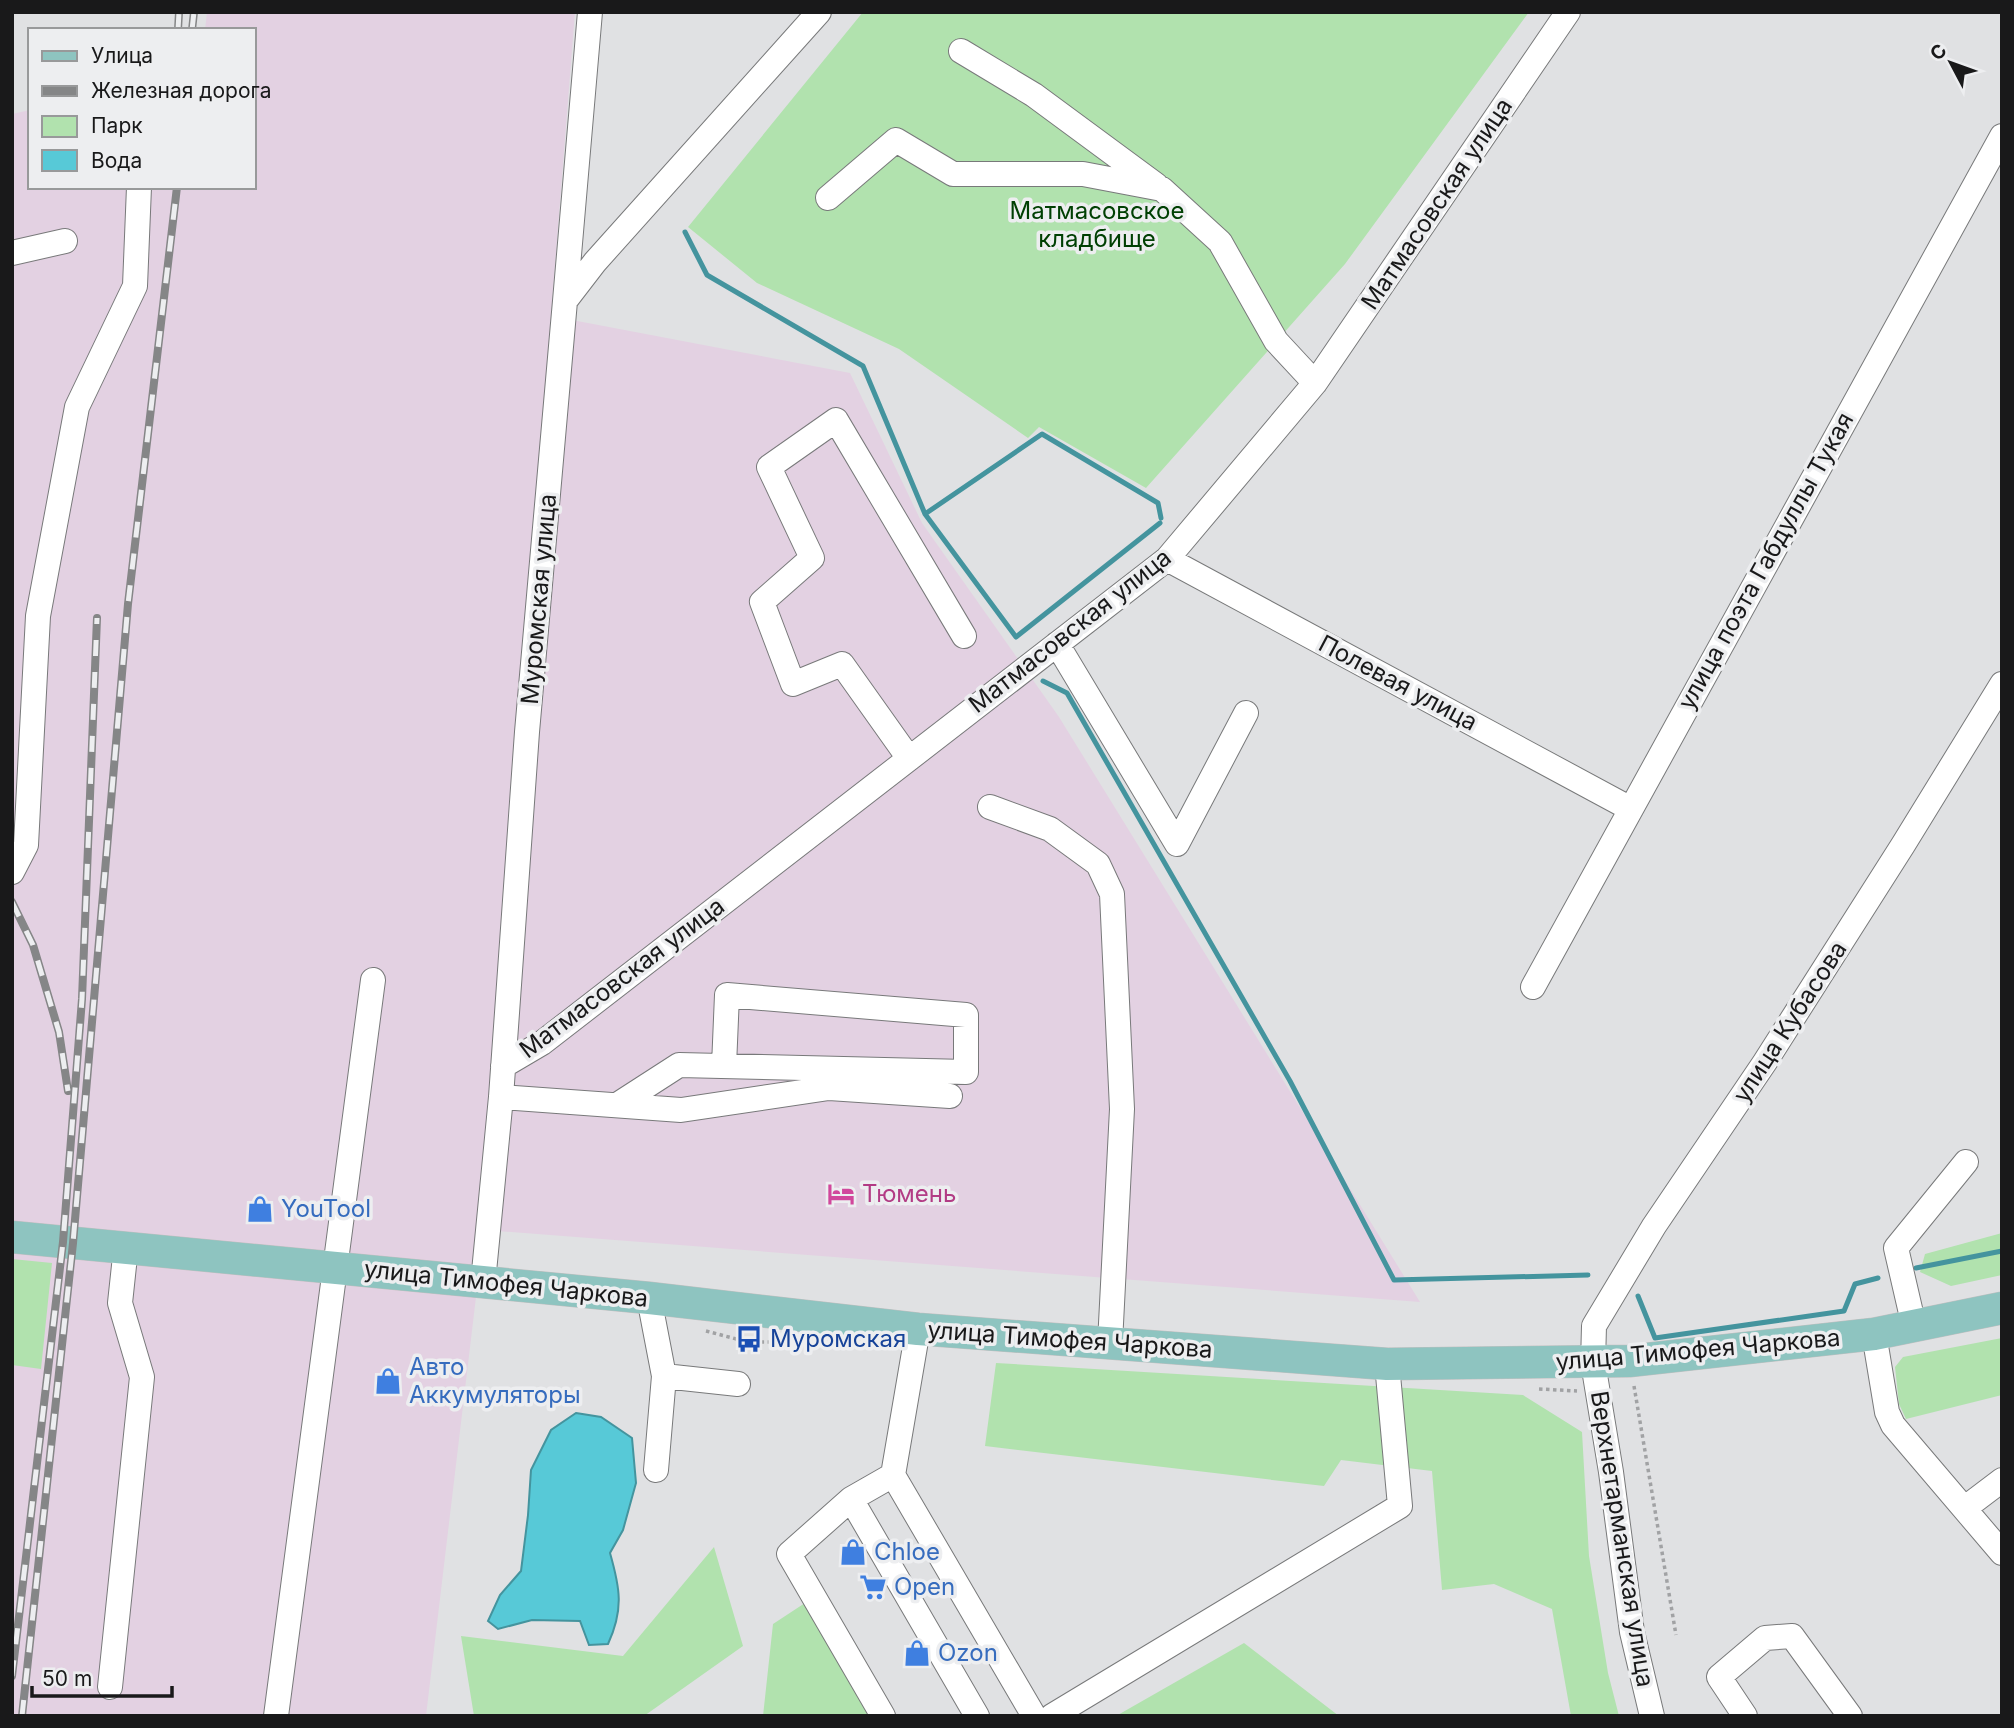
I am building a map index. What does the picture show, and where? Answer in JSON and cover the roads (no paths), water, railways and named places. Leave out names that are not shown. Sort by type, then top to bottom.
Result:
[{"type":"main road","name":"улица Тимофея Чаркова","points":[[12,1237],[649,1298],[918,1329],[1387,1364],[1592,1363],[1874,1334],[2002,1308]]},
{"type":"street","name":"Муромская улица","points":[[483,1282],[503,1066],[527,732],[590,12]]},
{"type":"street","points":[[565,301],[604,252],[819,12]]},
{"type":"street","name":"Матмасовская улица","points":[[503,1066],[542,1042],[1167,559],[1315,383],[1568,12]]},
{"type":"street","points":[[961,51],[1034,95],[1163,189],[1220,242],[1276,341],[1315,383]]},
{"type":"street","name":"улица поэта Габдуллы Тукая","points":[[1533,987],[1629,808],[2002,136]]},
{"type":"street","points":[[828,198],[896,140],[953,174],[1083,174],[1163,189]]},
{"type":"street","points":[[12,872],[26,845],[38,616],[77,407],[135,286],[139,189]]},
{"type":"street","points":[[12,253],[65,241]]},
{"type":"street","points":[[908,758],[842,664],[793,684],[762,602],[812,558],[769,467],[836,419],[964,636]]},
{"type":"street","name":"Полевая улица","points":[[1167,559],[1629,808]]},
{"type":"street","points":[[1057,644],[1177,844],[1246,713]]},
{"type":"street","name":"улица Кубасова","points":[[1592,1363],[1594,1326],[1654,1226],[1765,1062],[2002,684]]},
{"type":"street","points":[[990,807],[1050,829],[1060,836],[1098,864],[1112,894],[1122,1109],[1110,1343]]},
{"type":"street","points":[[276,1716],[373,980]]},
{"type":"street","points":[[617,1105],[679,1065],[966,1072],[966,1015],[727,995],[724,1066]]},
{"type":"street","points":[[500,1097],[681,1110],[829,1088],[950,1096]]},
{"type":"street","points":[[1914,1326],[1896,1248],[1966,1161]]},
{"type":"street","points":[[110,1687],[142,1377],[120,1303],[126,1247]]},
{"type":"street","points":[[649,1298],[664,1376],[656,1470]]},
{"type":"street","points":[[918,1329],[893,1475],[1034,1716]]},
{"type":"street","points":[[1874,1334],[1887,1412],[1893,1425],[2002,1553]]},
{"type":"street","name":"Верхнетарманская улица","points":[[1592,1363],[1611,1472],[1632,1632],[1652,1716]]},
{"type":"street","points":[[1052,1716],[1400,1506],[1387,1364]]},
{"type":"street","points":[[664,1376],[738,1384]]},
{"type":"street","points":[[883,1716],[789,1554],[851,1499],[893,1475]]},
{"type":"street","points":[[1965,1508],[2002,1480]]},
{"type":"street","points":[[851,1499],[977,1716]]},
{"type":"street","points":[[1745,1716],[1719,1677],[1765,1638],[1792,1636],[1850,1716]]},
{"type":"water","points":[[576,1413],[601,1417],[632,1438],[636,1483],[623,1530],[610,1553],[619,1598],[616,1620],[608,1644],[589,1645],[580,1621],[532,1620],[498,1629],[488,1621],[500,1595],[521,1571],[531,1470],[551,1430]]},
{"type":"waterway","points":[[685,232],[707,275],[863,366],[925,514],[1016,637],[1160,523]]},
{"type":"waterway","points":[[925,514],[1042,434],[1158,503],[1161,518]]},
{"type":"waterway","points":[[1043,681],[1067,693],[1290,1081],[1394,1280],[1588,1275]]},
{"type":"waterway","points":[[1916,1268],[2002,1251]]},
{"type":"waterway","points":[[1638,1296],[1655,1338],[1844,1311],[1855,1284],[1878,1278]]},
{"type":"railway","points":[[178,28],[179,12]]},
{"type":"railway","points":[[192,28],[194,12]]},
{"type":"railway","points":[[22,1716],[73,1243],[128,604],[177,189]]},
{"type":"railway","points":[[12,1676],[63,1242],[82,999],[97,618]]},
{"type":"railway","points":[[12,902],[33,945],[59,1032],[68,1091]]},
{"type":"place","name":"Тюмень","points":[[841,1194]]},
{"type":"place","name":"YouTool","points":[[260,1209]]},
{"type":"place","name":"Муромская","points":[[749,1339]]},
{"type":"place","name":"Авто Аккумуляторы","points":[[388,1381]]},
{"type":"place","name":"Chloe","points":[[853,1552]]},
{"type":"place","name":"Open","points":[[873,1587]]},
{"type":"place","name":"Ozon","points":[[917,1653]]},
{"type":"park label","name":"Матмасовское кладбище","points":[[1097,225]]}]
